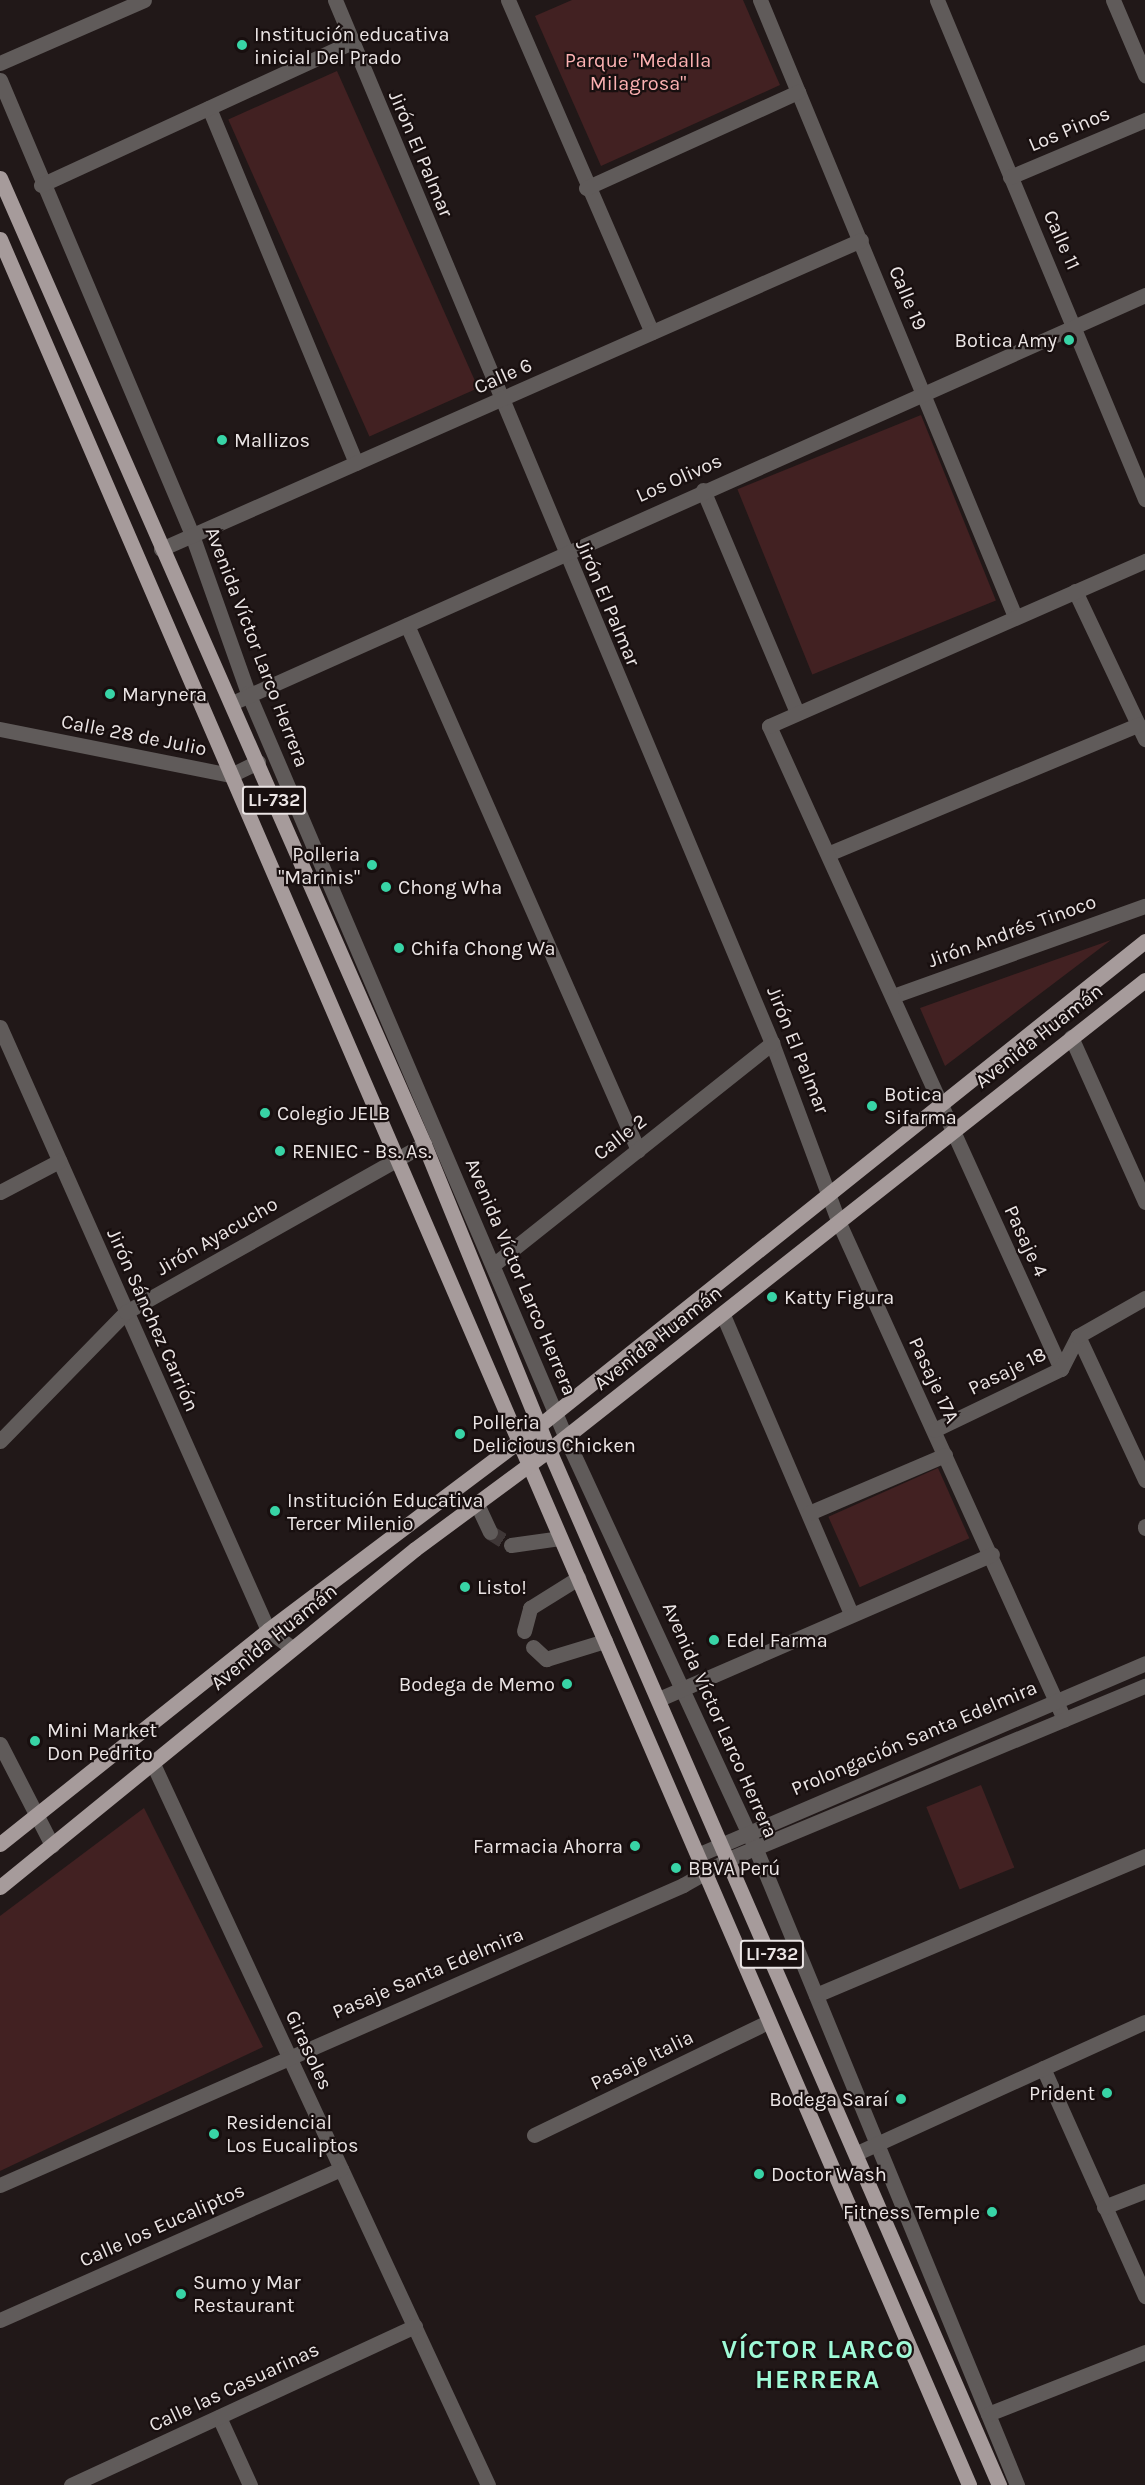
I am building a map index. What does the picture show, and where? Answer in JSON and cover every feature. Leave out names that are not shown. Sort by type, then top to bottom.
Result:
[{"type":"main road","name":"Avenida Víctor Larco Herrera","points":[[0,178],[424,1144],[549,1450],[731,1858],[999,2485]]},
{"type":"main road","name":"LI-732","points":[[0,239],[516,1441],[707,1869],[768,2022],[969,2485]]},
{"type":"main road","name":"Avenida Huamán","points":[[0,1844],[268,1630],[400,1528],[540,1425],[831,1189],[1145,941]]},
{"type":"main road","name":"Avenida Huamán","points":[[0,1887],[414,1549],[549,1450],[723,1315],[1071,1036],[1145,980]]},
{"type":"main road","points":[[400,1528],[414,1549]]},
{"type":"main road","points":[[563,1544],[591,1540]]},
{"type":"main road","points":[[613,1662],[638,1651]]},
{"type":"street","points":[[0,63],[144,0]]},
{"type":"street","name":"Jirón El Palmar","points":[[334,0],[772,1043],[831,1189],[839,1222]]},
{"type":"street","points":[[526,0],[509,3],[586,188],[652,332]]},
{"type":"street","name":"Calle 19","points":[[760,0],[925,393],[1014,614]]},
{"type":"street","name":"Calle 11","points":[[937,0],[1010,177],[1076,324],[1145,499]]},
{"type":"street","points":[[1113,0],[1145,75]]},
{"type":"street","points":[[40,185],[352,42]]},
{"type":"street","name":"Avenida Víctor Larco Herrera","points":[[0,80],[40,185],[192,535],[248,693],[565,1436],[685,1688],[748,1830],[879,2143],[1017,2485]]},
{"type":"street","points":[[586,188],[798,92]]},
{"type":"street","points":[[209,108],[356,463]]},
{"type":"street","name":"Los Pinos","points":[[1010,177],[1145,120]]},
{"type":"street","name":"Calle 6","points":[[161,549],[861,240]]},
{"type":"street","name":"Los Olivos","points":[[232,703],[248,693],[407,625],[564,552],[1145,295]]},
{"type":"street","points":[[703,490],[797,713],[1014,614],[1145,561]]},
{"type":"street","points":[[830,853],[1142,732],[1075,591]]},
{"type":"street","points":[[407,625],[639,1150]]},
{"type":"street","name":"Pasaje 4","points":[[797,713],[769,726],[830,853],[1061,1369]]},
{"type":"street","name":"Calle 28 de Julio","points":[[0,729],[231,775]]},
{"type":"street","points":[[231,775],[258,762]]},
{"type":"street","name":"Jirón Andrés Tinoco","points":[[893,996],[1145,906]]},
{"type":"street","name":"Jirón Sánchez Carrión","points":[[0,1027],[268,1630]]},
{"type":"street","points":[[1071,1036],[1145,1202]]},
{"type":"street","name":"Calle 2","points":[[493,1265],[772,1043]]},
{"type":"street","name":"Jirón Ayacucho","points":[[0,1442],[126,1312],[424,1144]]},
{"type":"street","points":[[0,1192],[59,1161]]},
{"type":"street","name":"Pasaje 17A","points":[[839,1222],[992,1554],[1064,1719]]},
{"type":"street","points":[[1145,1298],[1078,1336],[1145,1480]]},
{"type":"street","points":[[723,1315],[851,1613]]},
{"type":"street","name":"Pasaje 18","points":[[934,1430],[1061,1369],[1078,1336]]},
{"type":"street","points":[[809,1513],[945,1455]]},
{"type":"street","points":[[476,1502],[490,1532]]},
{"type":"street","points":[[511,1545],[563,1544]]},
{"type":"street","points":[[659,1699],[851,1613],[992,1554]]},
{"type":"street","points":[[524,1631],[530,1608],[578,1578]]},
{"type":"street","points":[[268,1630],[292,1648]]},
{"type":"street","points":[[533,1647],[546,1659],[605,1641]]},
{"type":"street","name":"Prolongación Santa Edelmira","points":[[700,1854],[748,1830],[1145,1663]]},
{"type":"street","name":"Prolongación Santa Edelmira","points":[[707,1869],[1145,1686]]},
{"type":"street","points":[[0,1744],[33,1817],[52,1845]]},
{"type":"street","name":"Girasoles","points":[[153,1764],[488,2485]]},
{"type":"street","points":[[816,1995],[1145,1856]]},
{"type":"street","name":"Pasaje Santa Edelmira","points":[[0,2185],[288,2056],[683,1885],[707,1869]]},
{"type":"street","name":"Pasaje Italia","points":[[534,2135],[768,2022]]},
{"type":"street","points":[[857,2153],[1145,2022]]},
{"type":"street","points":[[1043,2068],[1145,2295]]},
{"type":"street","name":"Calle los Eucaliptos","points":[[0,2320],[341,2169]]},
{"type":"street","points":[[1104,2207],[1145,2191]]},
{"type":"street","name":"Calle las Casuarinas","points":[[71,2485],[415,2326]]},
{"type":"street","points":[[988,2414],[1145,2352]]},
{"type":"street","points":[[219,2417],[249,2485]]},
{"type":"green space","name":"Parque \"Medalla Milagrosa\"","points":[[572,0],[743,0],[780,85],[601,166],[535,16]]},
{"type":"green space","points":[[337,71],[478,388],[369,436],[228,119]]},
{"type":"green space","points":[[921,415],[996,600],[812,675],[737,489]]},
{"type":"green space","points":[[1111,940],[945,1066],[920,1008]]},
{"type":"green space","points":[[938,1468],[969,1538],[860,1587],[828,1517]]},
{"type":"green space","points":[[981,1785],[1014,1868],[960,1890],[926,1807]]},
{"type":"green space","points":[[144,1808],[263,2047],[0,2171],[0,1916]]},
{"type":"tunnel","points":[[490,1532],[511,1545]]},
{"type":"place","name":"Institución educativa inicial Del Prado","points":[[242,45]]},
{"type":"place","name":"Botica Amy","points":[[1069,340]]},
{"type":"place","name":"Mallizos","points":[[222,440]]},
{"type":"place","name":"Marynera","points":[[110,694]]},
{"type":"place","name":"Polleria \"Marinis\"","points":[[372,865]]},
{"type":"place","name":"Chong Wha","points":[[386,887]]},
{"type":"place","name":"Chifa Chong Wa","points":[[399,948]]},
{"type":"place","name":"Botica Sifarma","points":[[872,1106]]},
{"type":"place","name":"Colegio JELB","points":[[265,1113]]},
{"type":"place","name":"RENIEC - Bs. As.","points":[[280,1151]]},
{"type":"place","name":"Katty Figura","points":[[772,1297]]},
{"type":"place","name":"Polleria Delicious Chicken","points":[[460,1434]]},
{"type":"place","name":"Institución Educativa Tercer Milenio","points":[[275,1511]]},
{"type":"place","name":"Listo!","points":[[465,1587]]},
{"type":"place","name":"Edel Farma","points":[[714,1640]]},
{"type":"place","name":"Bodega de Memo","points":[[567,1684]]},
{"type":"place","name":"Mini Market Don Pedrito","points":[[35,1741]]},
{"type":"place","name":"Farmacia Ahorra","points":[[635,1846]]},
{"type":"place","name":"BBVA Perú","points":[[676,1868]]},
{"type":"place","name":"Prident","points":[[1107,2093]]},
{"type":"place","name":"Bodega Saraí","points":[[901,2099]]},
{"type":"place","name":"Residencial Los Eucaliptos","points":[[214,2134]]},
{"type":"place","name":"Doctor Wash","points":[[759,2174]]},
{"type":"place","name":"Fitness Temple","points":[[992,2212]]},
{"type":"place","name":"Sumo y Mar Restaurant","points":[[181,2294]]},
{"type":"district","name":"VÍCTOR LARCO HERRERA","points":[[818,2365]]}]
